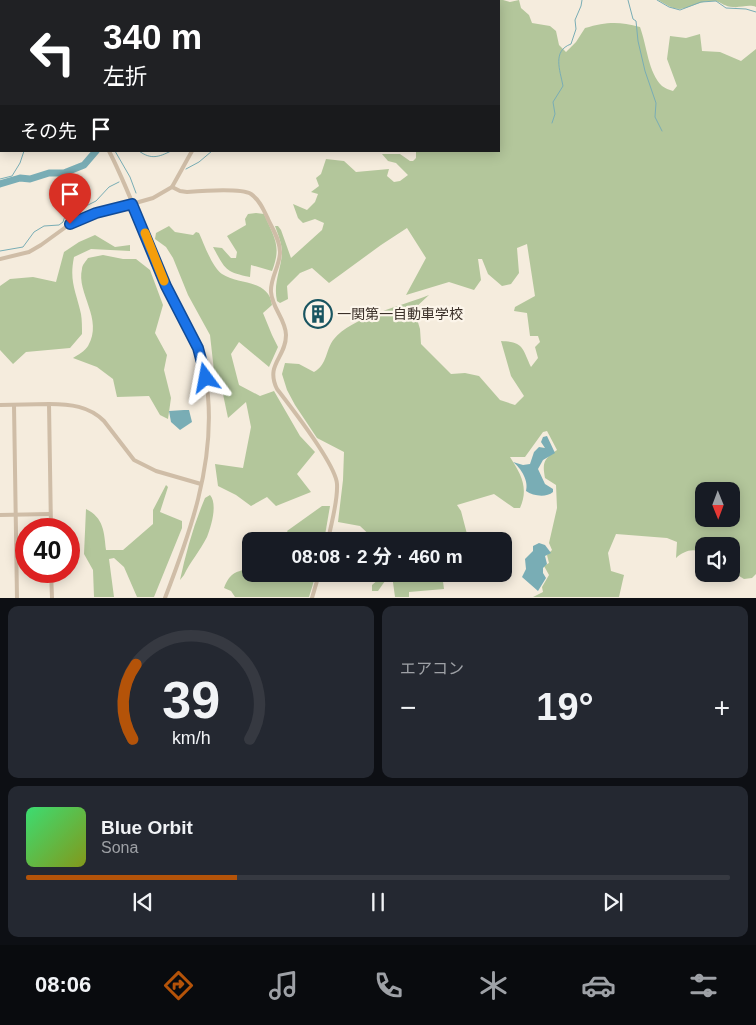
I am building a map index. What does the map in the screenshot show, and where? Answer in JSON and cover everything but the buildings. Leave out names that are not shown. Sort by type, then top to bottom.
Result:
[{"type":"street","points":[[109,152],[166,286],[198,348],[204,368],[210,418],[206,464],[196,509],[165,598]]},
{"type":"street","points":[[0,259],[29,252],[70,224],[83,218],[153,198],[172,187],[191,152]]},
{"type":"street","points":[[172,187],[187,192],[231,191],[251,194],[262,207],[275,235],[280,250],[271,292],[286,335],[284,346],[276,361],[273,377],[278,389],[328,461],[336,476],[336,491],[329,532]]},
{"type":"street","points":[[49,404],[50,518]]},
{"type":"street","points":[[0,405],[66,404],[88,410],[104,421],[134,460],[156,471],[202,484]]},
{"type":"street","points":[[14,405],[17,598]]},
{"type":"street","points":[[0,515],[50,514]]},
{"type":"street","points":[[312,598],[317,582]]},
{"type":"street","points":[[52,583],[52,598]]},
{"type":"green space","points":[[500,0],[510,2],[519,0],[521,8],[529,15],[532,23],[550,26],[556,31],[559,45],[566,52],[576,42],[585,28],[612,23],[640,27],[648,58],[657,80],[662,86],[673,91],[677,86],[667,59],[670,36],[686,38],[700,34],[702,51],[720,52],[741,61],[756,49],[756,574],[752,578],[744,579],[740,577],[740,537],[695,537],[695,550],[682,553],[676,558],[677,542],[667,538],[616,534],[608,553],[611,571],[624,575],[619,597],[533,597],[543,592],[542,587],[549,575],[544,566],[549,563],[547,555],[552,550],[549,543],[557,508],[556,485],[545,478],[544,473],[545,461],[557,450],[547,431],[543,432],[525,457],[510,457],[524,488],[523,501],[520,508],[514,508],[494,494],[457,505],[461,511],[466,532],[366,532],[360,526],[338,522],[344,452],[317,438],[295,405],[287,390],[282,374],[285,363],[299,364],[314,372],[322,365],[331,343],[342,331],[364,318],[429,295],[414,309],[420,329],[421,344],[451,374],[465,373],[479,376],[500,400],[515,405],[524,396],[511,376],[501,341],[514,343],[521,347],[531,367],[538,358],[535,347],[540,342],[538,336],[530,336],[527,313],[514,311],[515,307],[535,296],[527,244],[517,248],[519,273],[511,284],[502,286],[488,274],[482,259],[478,259],[481,280],[474,290],[449,282],[406,295],[426,258],[407,228],[329,283],[312,268],[300,273],[287,286],[288,299],[280,303],[277,301],[277,282],[282,253],[281,242],[275,226],[278,226],[281,230],[291,258],[322,230],[324,223],[315,219],[303,223],[298,218],[293,204],[307,210],[315,202],[318,194],[311,192],[319,186],[316,178],[321,174],[326,159],[344,161],[356,172],[389,169],[387,176],[394,182],[400,181],[408,175],[396,163],[388,161],[382,154],[400,154],[413,161],[416,158],[416,152],[500,152]]},
{"type":"green space","points":[[658,0],[756,0],[756,7],[730,7],[710,1],[677,9]]},
{"type":"green space","points":[[248,214],[264,214],[276,242],[276,255],[272,271],[251,265],[250,277],[230,271],[223,265],[213,247],[222,248],[231,258],[236,258],[237,252],[227,236],[246,225],[245,219]]},
{"type":"green space","points":[[169,226],[175,232],[193,235],[196,232],[199,233],[218,271],[229,277],[259,287],[270,297],[272,305],[263,313],[278,347],[269,367],[239,342],[231,354],[239,385],[260,396],[274,391],[300,436],[315,452],[297,474],[311,492],[276,506],[267,497],[251,506],[236,495],[218,486],[215,464],[243,468],[251,427],[246,402],[228,418],[220,380],[214,371],[210,335],[188,295],[173,258],[166,247],[155,239],[156,233]]},
{"type":"green space","points":[[95,235],[115,247],[130,245],[130,251],[91,249],[74,257],[72,273],[81,314],[82,334],[70,348],[26,352],[13,364],[0,350],[0,286],[10,279],[33,277],[56,282],[64,252],[79,242]]},
{"type":"green space","points":[[103,255],[123,259],[136,259],[150,270],[163,305],[155,333],[167,355],[164,370],[171,398],[168,419],[160,415],[149,396],[117,397],[113,379],[97,367],[73,358],[87,348],[92,336],[93,326],[81,278],[82,268],[88,258]]},
{"type":"green space","points":[[166,485],[168,487],[160,512],[182,521],[182,528],[154,597],[137,597],[124,567],[114,558],[109,559],[114,597],[94,597],[93,570],[84,554],[86,509],[100,521],[104,531],[106,550],[123,550],[153,524],[153,510]]},
{"type":"green space","points":[[210,495],[214,510],[209,533],[180,580],[197,518],[205,498]]},
{"type":"green space","points":[[322,506],[330,506],[326,532],[287,531]]},
{"type":"green space","points":[[242,570],[242,582],[314,582],[309,597],[235,597],[231,591],[224,588],[228,579]]},
{"type":"green space","points":[[376,582],[384,582],[378,591],[372,591],[372,585]]},
{"type":"green space","points":[[393,582],[443,582],[444,589],[409,592],[409,597],[395,597]]},
{"type":"water","points":[[189,410],[192,422],[180,430],[171,422],[169,411]]},
{"type":"water","points":[[547,436],[555,453],[543,460],[538,469],[545,484],[553,489],[553,492],[543,496],[526,491],[524,475],[513,462],[523,465],[530,464],[534,452],[539,447],[545,448],[541,442],[543,437]]},
{"type":"water","points":[[539,543],[545,545],[551,553],[545,556],[547,564],[543,568],[543,573],[546,578],[538,591],[522,577],[526,569],[525,559],[533,551],[533,546]]},
{"type":"waterway","points":[[552,123],[555,114],[553,102],[563,86],[559,68],[559,56],[561,51],[571,44],[576,29],[575,20],[582,0]]},
{"type":"waterway","points":[[628,0],[633,19],[636,21],[638,41],[645,71],[656,103],[655,117],[662,131]]},
{"type":"waterway","points":[[657,0],[669,7],[680,10],[701,2],[716,1],[726,8],[746,9],[756,12]]},
{"type":"waterway","points":[[0,179],[12,176],[20,163],[24,152]]},
{"type":"waterway","points":[[0,184],[20,178],[30,179],[49,173],[64,173],[84,165],[95,152]]},
{"type":"waterway","points":[[116,152],[130,177],[136,193]]},
{"type":"waterway","points":[[140,152],[151,157],[169,152]]},
{"type":"waterway","points":[[186,169],[199,162],[211,152]]},
{"type":"waterway","points":[[0,251],[23,247],[34,232],[44,226],[59,225],[63,222],[67,210],[75,204],[88,205],[96,201],[109,187],[119,182]]},
{"type":"slow traffic","points":[[145,233],[164,281]]},
{"type":"place","name":"一関第一自動車学校","points":[[318,314]]},
{"type":"route","points":[[70,224],[96,213],[132,204],[139,216],[166,286],[198,348],[206,378]]}]
